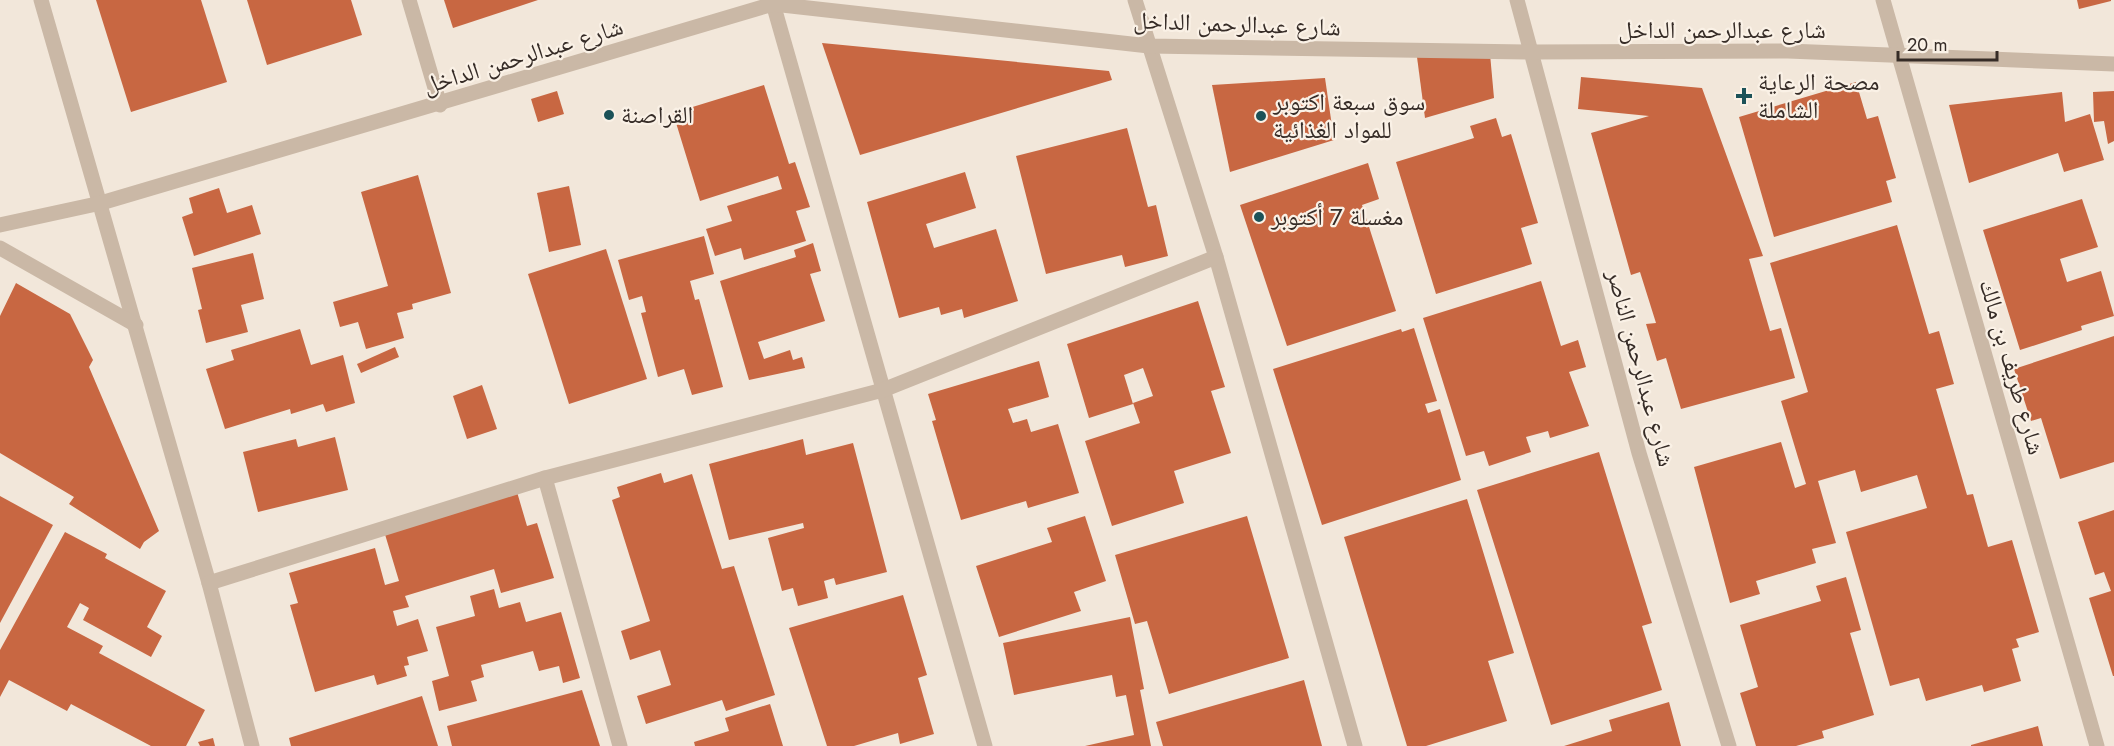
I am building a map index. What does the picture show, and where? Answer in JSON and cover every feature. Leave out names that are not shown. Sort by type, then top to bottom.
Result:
[{"type":"street","points":[[41,0],[101,203],[252,746]]},
{"type":"street","points":[[409,0],[440,105]]},
{"type":"street","points":[[1135,0],[1216,257],[1355,746]]},
{"type":"street","name":"شارع عبدالرحمن الناصر","points":[[1517,0],[1533,52],[1639,453],[1729,746]]},
{"type":"street","name":"شارع طريف بن مالك","points":[[1883,0],[2097,746]]},
{"type":"street","points":[[773,2],[985,746]]},
{"type":"street","name":"شارع عبدالرحمن الداخل","points":[[0,225],[101,203],[440,105],[773,2],[1149,46],[1533,52],[1788,51],[2114,64]]},
{"type":"street","points":[[0,248],[135,325]]},
{"type":"street","points":[[208,583],[545,478],[883,390],[1216,257]]},
{"type":"street","points":[[545,478],[620,746]]},
{"type":"building","points":[[96,0],[201,0],[227,82],[131,112]]},
{"type":"building","points":[[247,0],[351,0],[362,35],[267,65]]},
{"type":"building","points":[[444,0],[538,0],[453,28]]},
{"type":"building","points":[[2077,0],[2111,0],[2111,1],[2079,9]]},
{"type":"building","points":[[822,43],[1109,71],[1112,80],[860,155]]},
{"type":"building","points":[[1490,54],[1494,98],[1425,118],[1417,57]]},
{"type":"building","points":[[1581,77],[1702,88],[1763,256],[1749,259],[1770,331],[1781,328],[1795,378],[1681,409],[1666,358],[1657,361],[1646,324],[1656,323],[1640,272],[1631,275],[1591,133],[1649,116],[1578,109]]},
{"type":"building","points":[[1325,78],[1334,140],[1230,172],[1212,85]]},
{"type":"building","points":[[1856,82],[1867,119],[1878,116],[1896,178],[1886,181],[1892,202],[1774,237],[1739,117]]},
{"type":"building","points":[[764,85],[789,164],[795,162],[810,207],[796,211],[806,241],[744,260],[741,248],[715,256],[706,229],[732,221],[727,206],[782,189],[778,176],[700,201],[673,113]]},
{"type":"building","points":[[557,91],[564,114],[538,122],[531,99]]},
{"type":"building","points":[[2114,91],[2114,141],[2108,144],[2104,121],[2094,122],[2093,92]]},
{"type":"building","points":[[2062,92],[2065,122],[2090,114],[2104,160],[2064,172],[2058,153],[1969,183],[1949,105]]},
{"type":"building","points":[[1496,118],[1502,137],[1511,134],[1538,223],[1521,228],[1532,264],[1436,294],[1396,162],[1474,138],[1470,126]]},
{"type":"building","points":[[1127,128],[1148,207],[1156,205],[1168,256],[1125,267],[1122,255],[1046,274],[1016,156]]},
{"type":"building","points":[[1368,163],[1379,199],[1362,205],[1396,311],[1287,346],[1240,205]]},
{"type":"building","points":[[965,172],[976,208],[926,224],[934,248],[996,229],[1018,301],[964,318],[962,309],[941,315],[939,307],[899,318],[867,202]]},
{"type":"building","points":[[418,175],[451,293],[412,304],[413,309],[397,313],[404,338],[366,349],[358,322],[340,327],[333,302],[388,286],[361,192]]},
{"type":"building","points":[[569,186],[581,245],[549,252],[537,193]]},
{"type":"building","points":[[219,188],[227,213],[252,205],[261,234],[194,256],[182,217],[193,213],[189,198]]},
{"type":"building","points":[[2082,199],[2098,247],[2060,259],[2067,282],[2101,271],[2114,316],[2081,326],[2082,330],[2020,350],[1983,230]]},
{"type":"building","points":[[1897,225],[1929,334],[1939,331],[1954,384],[1936,389],[1967,495],[1973,494],[1988,547],[2012,540],[2039,632],[2016,639],[2019,647],[2012,649],[2021,681],[1984,692],[1982,685],[1926,701],[1919,678],[1890,686],[1846,532],[1927,508],[1917,475],[1861,492],[1855,470],[1818,481],[1836,543],[1812,549],[1816,563],[1756,581],[1760,594],[1730,603],[1694,467],[1781,442],[1795,488],[1806,484],[1781,401],[1808,392],[1770,263]]},
{"type":"building","points":[[704,236],[714,274],[690,281],[695,300],[699,299],[723,387],[692,395],[684,369],[658,377],[641,313],[646,312],[642,296],[629,300],[618,260]]},
{"type":"building","points":[[813,243],[821,271],[810,274],[825,321],[758,342],[764,359],[790,350],[793,360],[802,357],[805,368],[749,380],[720,281],[796,257],[794,250]]},
{"type":"building","points":[[606,249],[647,379],[569,404],[528,274]]},
{"type":"building","points":[[253,253],[264,299],[241,305],[248,332],[206,343],[198,310],[202,309],[192,268]]},
{"type":"building","points":[[1541,281],[1561,346],[1578,340],[1586,367],[1569,372],[1589,426],[1550,438],[1548,431],[1526,437],[1531,452],[1489,466],[1484,451],[1466,456],[1423,318]]},
{"type":"building","points":[[16,283],[70,314],[93,360],[89,367],[159,531],[144,542],[140,549],[69,504],[74,497],[0,453],[0,316]]},
{"type":"building","points":[[1198,301],[1225,387],[1211,391],[1231,453],[1174,471],[1184,503],[1112,526],[1085,441],[1140,423],[1133,403],[1153,396],[1143,368],[1124,375],[1133,404],[1089,418],[1067,344]]},
{"type":"building","points":[[1414,328],[1437,401],[1425,404],[1428,413],[1440,409],[1461,480],[1322,525],[1273,369],[1401,329],[1402,332]]},
{"type":"building","points":[[300,329],[311,365],[343,355],[355,403],[326,412],[323,404],[291,414],[290,409],[225,429],[206,369],[234,360],[231,350]]},
{"type":"building","points":[[2114,336],[2114,462],[2060,479],[2041,418],[2031,421],[2014,369]]},
{"type":"building","points":[[395,347],[399,357],[361,373],[357,364]]},
{"type":"building","points":[[1039,361],[1049,397],[1008,409],[1013,423],[1027,419],[1031,432],[1058,424],[1079,493],[1028,508],[1026,501],[961,520],[932,421],[936,420],[928,394]]},
{"type":"building","points":[[482,385],[497,429],[467,439],[453,396]]},
{"type":"building","points":[[335,437],[348,490],[258,512],[243,452],[296,439],[298,447]]},
{"type":"building","points":[[803,439],[806,455],[853,443],[887,572],[836,585],[834,578],[824,581],[828,598],[798,606],[793,588],[782,591],[768,538],[804,528],[803,523],[729,540],[709,464]]},
{"type":"building","points":[[1599,452],[1652,623],[1642,626],[1662,690],[1551,725],[1477,490]]},
{"type":"building","points":[[661,473],[664,483],[692,474],[722,569],[734,566],[775,695],[726,711],[722,700],[646,724],[637,696],[671,685],[660,650],[630,660],[621,631],[650,621],[612,500],[620,497],[617,487]]},
{"type":"building","points":[[517,492],[527,526],[537,523],[554,578],[501,593],[494,569],[405,596],[409,607],[393,611],[397,626],[418,619],[428,651],[407,657],[409,665],[404,666],[407,676],[377,685],[374,675],[315,692],[290,605],[298,603],[289,573],[375,548],[385,585],[399,581],[384,531]]},
{"type":"building","points":[[0,496],[53,525],[0,623]]},
{"type":"building","points":[[1467,499],[1514,653],[1488,661],[1507,721],[1426,746],[1407,746],[1344,537]]},
{"type":"building","points":[[2114,510],[2113,676],[2089,598],[2111,591],[2104,572],[2095,575],[2078,522]]},
{"type":"building","points":[[1085,516],[1106,581],[1074,592],[1081,611],[999,637],[976,566],[1052,542],[1047,528]]},
{"type":"building","points":[[1247,516],[1289,658],[1169,694],[1147,621],[1135,624],[1115,555]]},
{"type":"building","points":[[65,532],[107,554],[105,558],[166,591],[147,627],[162,636],[151,657],[83,620],[89,608],[80,603],[67,627],[103,646],[99,653],[205,710],[186,746],[151,746],[71,704],[67,711],[9,680],[0,697],[0,650]]},
{"type":"building","points":[[1846,577],[1861,630],[1850,633],[1874,715],[1822,731],[1824,738],[1796,746],[1756,746],[1740,693],[1758,687],[1740,625],[1821,601],[1816,586]]},
{"type":"building","points":[[494,589],[499,608],[520,602],[526,622],[561,612],[580,678],[563,683],[559,666],[539,671],[533,651],[481,665],[484,677],[471,681],[477,701],[439,711],[432,681],[449,676],[436,627],[475,616],[470,596]]},
{"type":"building","points":[[903,595],[927,675],[918,678],[934,734],[900,744],[898,733],[854,746],[827,746],[789,628]]},
{"type":"building","points":[[1130,617],[1144,689],[1140,690],[1151,746],[1085,746],[1134,735],[1126,695],[1116,697],[1112,675],[1014,695],[1003,643]]},
{"type":"building","points":[[1304,680],[1322,746],[1163,746],[1156,722]]},
{"type":"building","points":[[582,690],[600,746],[452,746],[447,726]]},
{"type":"building","points":[[422,696],[438,746],[291,746],[289,738]]},
{"type":"building","points":[[1669,702],[1681,746],[1564,746],[1612,731],[1609,720]]},
{"type":"building","points":[[770,704],[783,746],[695,746],[694,742],[729,731],[725,718]]},
{"type":"building","points":[[2038,726],[2043,746],[1971,746],[1971,745]]},
{"type":"building","points":[[213,738],[215,746],[200,746],[198,742]]},
{"type":"place","name":"مصحة الرعاية الشاملة","points":[[1744,96]]},
{"type":"place","name":"القراصنة","points":[[609,115]]},
{"type":"place","name":"سوق سبعة اكتوبر للمواد الغذائية","points":[[1261,116]]},
{"type":"place","name":"مغسلة 7 أكتوبر","points":[[1259,217]]}]
